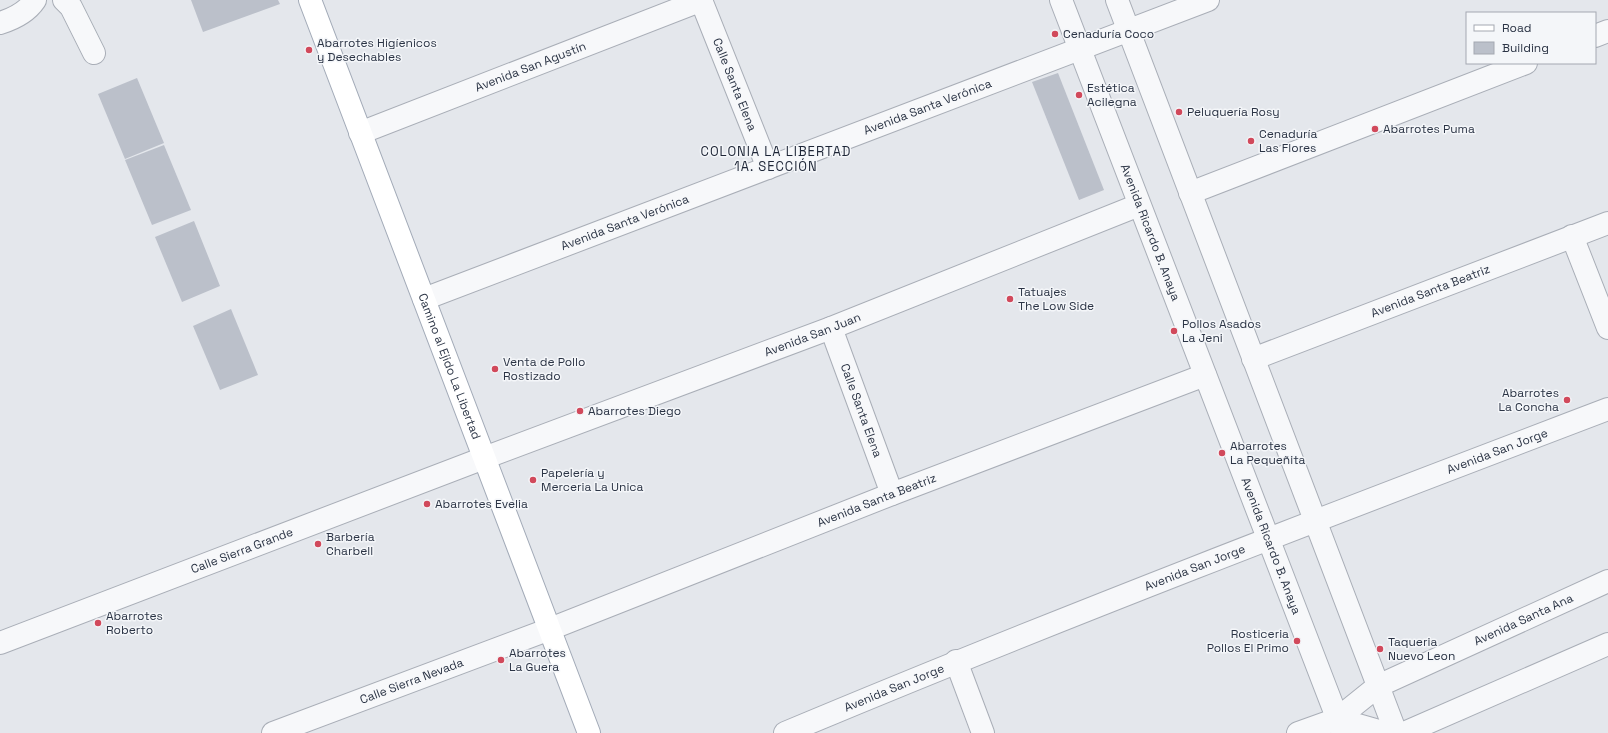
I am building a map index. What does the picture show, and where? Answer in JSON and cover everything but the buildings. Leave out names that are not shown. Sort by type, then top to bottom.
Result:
[{"type":"main road","name":"Camino al Ejido La Libertad","points":[[310,0],[589,733]]},
{"type":"street","points":[[0,23],[14,18],[32,5],[35,0]]},
{"type":"street","points":[[64,0],[71,7],[94,53]]},
{"type":"street","name":"Avenida San Agustín","points":[[360,133],[702,0]]},
{"type":"street","name":"Calle Santa Elena","points":[[702,0],[768,168]]},
{"type":"street","name":"Avenida Ricardo B. Anaya","points":[[1061,0],[1340,726]]},
{"type":"street","points":[[1116,0],[1396,733]]},
{"type":"street","name":"Avenida Santa Verónica","points":[[424,299],[1208,0]]},
{"type":"street","points":[[1596,36],[1608,31]]},
{"type":"street","points":[[1190,194],[1523,64]]},
{"type":"street","name":"Avenida San Juan","points":[[484,458],[831,328],[1139,205]]},
{"type":"street","name":"Avenida Santa Beatriz","points":[[1253,359],[1608,223]]},
{"type":"street","points":[[1572,236],[1608,328]]},
{"type":"street","name":"Calle Santa Elena","points":[[831,328],[892,494]]},
{"type":"street","name":"Avenida Santa Beatriz","points":[[550,629],[892,494],[1205,376]]},
{"type":"street","name":"Avenida San Jorge","points":[[785,733],[956,662],[1315,520],[1608,409]]},
{"type":"street","name":"Calle Sierra Grande","points":[[0,643],[484,458]]},
{"type":"street","name":"Avenida Santa Ana","points":[[1298,733],[1340,726],[1378,686],[1608,581]]},
{"type":"street","name":"Calle Sierra Nevada","points":[[273,733],[550,629]]},
{"type":"street","points":[[1404,733],[1608,644]]},
{"type":"street","points":[[956,662],[983,733]]},
{"type":"street","points":[[1340,726],[1386,733]]},
{"type":"place","name":"Cenaduría Coco","points":[[1055,34]]},
{"type":"place","name":"Abarrotes Higíenicos y Desechables","points":[[309,50]]},
{"type":"place","name":"Estética Acilegna","points":[[1079,95]]},
{"type":"place","name":"Peluquería Rosy","points":[[1179,112]]},
{"type":"place","name":"Abarrotes Puma","points":[[1375,129]]},
{"type":"place","name":"Cenaduría Las Flores","points":[[1251,141]]},
{"type":"place","name":"Tatuajes The Low Side","points":[[1010,299]]},
{"type":"place","name":"Pollos Asados La Jeni","points":[[1174,331]]},
{"type":"place","name":"Venta de Pollo Rostizado","points":[[495,369]]},
{"type":"place","name":"Abarrotes La Concha","points":[[1567,400]]},
{"type":"place","name":"Abarrotes Diego","points":[[580,411]]},
{"type":"place","name":"Abarrotes La Pequeñita","points":[[1222,453]]},
{"type":"place","name":"Papelería y Merceria La Unica","points":[[533,480]]},
{"type":"place","name":"Abarrotes Evelia","points":[[427,504]]},
{"type":"place","name":"Barbería Charbell","points":[[318,544]]},
{"type":"place","name":"Abarrotes Roberto","points":[[98,623]]},
{"type":"place","name":"Rosticeria Pollos El Primo","points":[[1297,641]]},
{"type":"place","name":"Taqueria Nuevo Leon","points":[[1380,649]]},
{"type":"place","name":"Abarrotes La Guera","points":[[501,660]]},
{"type":"district","name":"COLONIA LA LIBERTAD 1A. SECCIÓN","points":[[776,158]]}]
